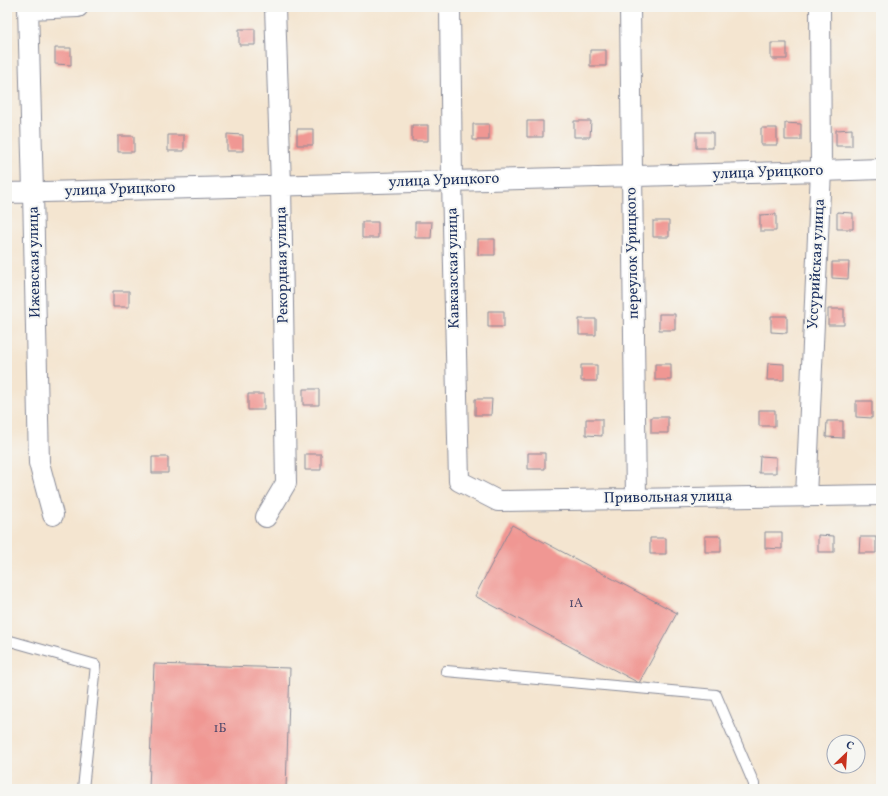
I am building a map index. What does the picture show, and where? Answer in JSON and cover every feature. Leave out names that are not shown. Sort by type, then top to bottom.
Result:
[{"type":"street","points":[[28,8],[78,7]]},
{"type":"street","name":"Рекордная улица","points":[[266,517],[286,483],[281,185],[275,7]]},
{"type":"street","name":"Кавказская улица","points":[[450,7],[452,181],[459,481]]},
{"type":"street","name":"переулок Урицкого","points":[[630,7],[636,499]]},
{"type":"street","name":"Уссурийская улица","points":[[806,496],[821,171],[820,7]]},
{"type":"street","name":"Ижевская улица","points":[[28,8],[39,463],[53,515]]},
{"type":"street","name":"улица Урицкого","points":[[7,193],[881,169]]},
{"type":"street","name":"Привольная улица","points":[[459,481],[498,501],[881,495]]},
{"type":"lane","points":[[7,640],[96,665],[83,789]]},
{"type":"lane","points":[[446,671],[716,695],[754,784],[754,789]]},
{"type":"building","points":[[770,7],[786,7],[786,9],[770,9]]},
{"type":"building","points":[[239,29],[255,29],[255,45],[239,45]]},
{"type":"building","points":[[771,43],[787,43],[787,59],[771,59]]},
{"type":"building","points":[[55,48],[71,48],[71,65],[55,64]]},
{"type":"building","points":[[590,50],[606,50],[606,66],[590,66]]},
{"type":"building","points":[[527,121],[543,121],[543,137],[527,137]]},
{"type":"building","points":[[574,121],[591,121],[590,137],[574,137]]},
{"type":"building","points":[[785,123],[801,124],[801,140],[785,140]]},
{"type":"building","points":[[473,124],[489,124],[489,140],[473,140]]},
{"type":"building","points":[[412,125],[428,125],[428,141],[412,141]]},
{"type":"building","points":[[761,128],[777,128],[777,145],[761,145]]},
{"type":"building","points":[[297,129],[313,129],[313,145],[297,145]]},
{"type":"building","points":[[852,129],[852,146],[836,146],[836,130]]},
{"type":"building","points":[[696,132],[713,132],[713,148],[696,148]]},
{"type":"building","points":[[227,134],[243,135],[243,151],[227,151]]},
{"type":"building","points":[[168,135],[184,135],[184,151],[168,151]]},
{"type":"building","points":[[118,136],[134,136],[134,152],[118,152]]},
{"type":"building","points":[[837,212],[853,213],[853,229],[837,229]]},
{"type":"building","points":[[776,214],[776,231],[760,231],[760,215]]},
{"type":"building","points":[[653,221],[669,221],[669,237],[653,237]]},
{"type":"building","points":[[362,222],[378,222],[378,238],[362,238]]},
{"type":"building","points":[[415,222],[432,222],[431,238],[415,238]]},
{"type":"building","points":[[478,239],[495,239],[495,255],[478,255]]},
{"type":"building","points":[[832,262],[849,262],[848,279],[832,278]]},
{"type":"building","points":[[113,291],[129,291],[129,307],[113,307]]},
{"type":"building","points":[[828,309],[844,309],[844,325],[828,325]]},
{"type":"building","points":[[488,311],[504,311],[504,327],[488,327]]},
{"type":"building","points":[[659,314],[675,314],[675,330],[659,330]]},
{"type":"building","points":[[771,316],[787,316],[787,333],[771,332]]},
{"type":"building","points":[[579,319],[596,319],[596,335],[579,335]]},
{"type":"building","points":[[768,363],[784,364],[784,380],[767,380]]},
{"type":"building","points":[[655,364],[671,364],[671,380],[655,380]]},
{"type":"building","points":[[581,365],[597,365],[597,381],[581,381]]},
{"type":"building","points":[[303,389],[319,389],[319,405],[303,405]]},
{"type":"building","points":[[248,394],[264,394],[264,410],[248,410]]},
{"type":"building","points":[[475,399],[492,399],[491,415],[475,415]]},
{"type":"building","points":[[856,401],[872,401],[872,418],[856,417]]},
{"type":"building","points":[[759,410],[775,410],[775,426],[759,426]]},
{"type":"building","points":[[651,417],[668,417],[668,433],[651,433]]},
{"type":"building","points":[[586,419],[602,419],[602,436],[586,435]]},
{"type":"building","points":[[827,421],[843,421],[843,438],[826,437]]},
{"type":"building","points":[[528,453],[545,453],[545,469],[528,469]]},
{"type":"building","points":[[305,454],[321,454],[321,470],[305,470]]},
{"type":"building","points":[[760,456],[776,457],[776,473],[759,473]]},
{"type":"building","points":[[152,457],[168,457],[168,473],[152,473]]},
{"type":"building","points":[[512,525],[677,613],[639,683],[475,596]]},
{"type":"building","points":[[765,532],[782,532],[782,549],[765,548]]},
{"type":"building","points":[[818,535],[834,536],[834,552],[818,552]]},
{"type":"building","points":[[705,536],[721,536],[721,552],[705,552]]},
{"type":"building","points":[[860,537],[876,537],[876,553],[859,553]]},
{"type":"building","points":[[650,538],[666,538],[666,554],[650,554]]},
{"type":"building","points":[[154,664],[290,668],[286,789],[149,789]]}]
